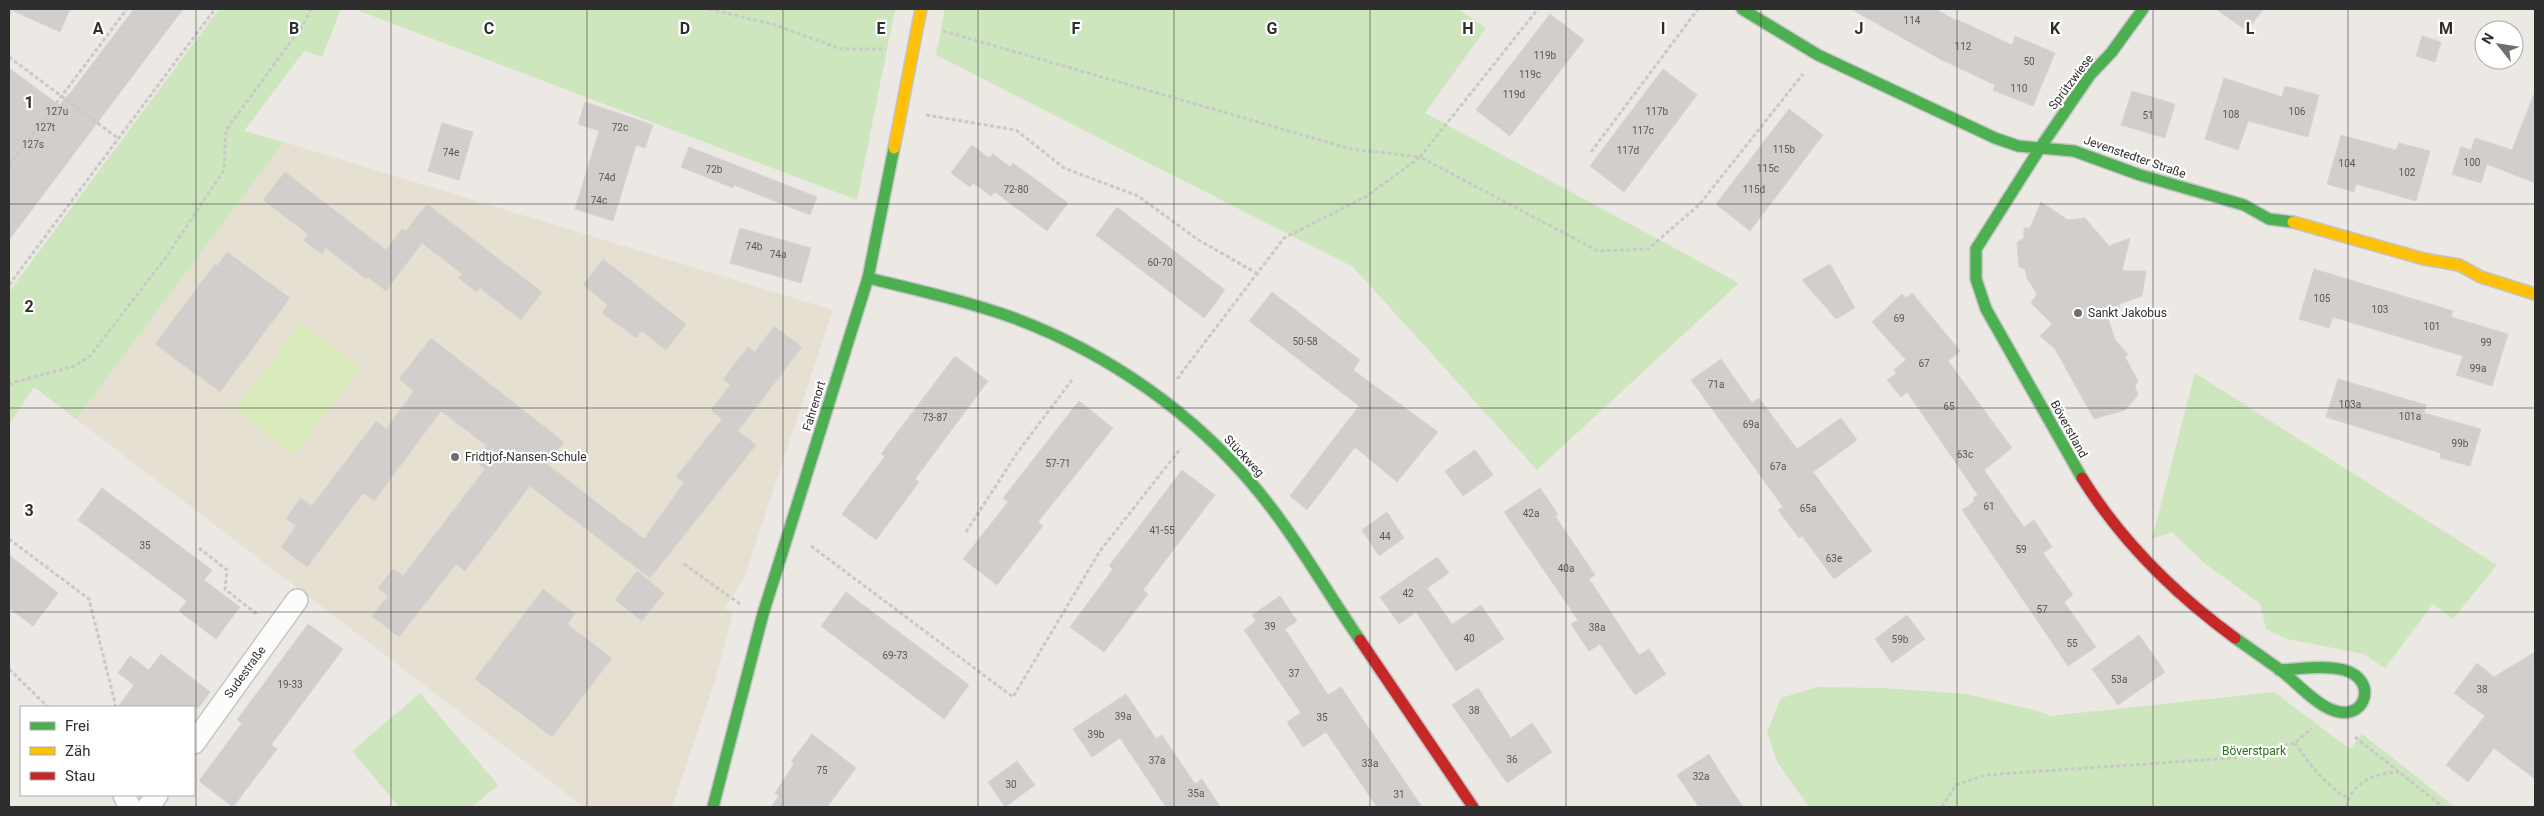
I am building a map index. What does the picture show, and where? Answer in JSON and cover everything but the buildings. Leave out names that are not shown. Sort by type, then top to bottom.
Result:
[{"type":"street","name":"Fahrenort","points":[[713,807],[763,614],[868,278],[921,9]]},
{"type":"street","name":"Jevenstedter Straße","points":[[1742,9],[1818,55],[1995,138],[2018,146],[2074,151],[2140,175],[2244,205],[2269,219],[2306,224],[2424,259],[2459,265],[2481,277],[2535,294]]},
{"type":"street","name":"Sprützwiese","points":[[2040,148],[2090,75],[2111,53],[2143,9]]},
{"type":"street","name":"Böverstland","points":[[2040,148],[1976,249],[1973,264],[1980,294],[2081,479],[2102,508],[2166,580],[2241,643],[2280,670],[2328,709],[2339,714],[2350,713],[2361,706],[2366,697],[2365,687],[2359,678],[2348,671],[2311,668],[2280,670]]},
{"type":"street","name":"Stückweg","points":[[868,278],[971,304],[1033,325],[1093,354],[1162,398],[1197,428],[1235,466],[1284,528],[1472,807]]},
{"type":"street","name":"Sudestraße","points":[[195,742],[297,600]]},
{"type":"street","points":[[148,807],[156,796]]},
{"type":"path","points":[[9,14],[11,9]]},
{"type":"path","points":[[9,166],[127,9]]},
{"type":"path","points":[[9,285],[215,9]]},
{"type":"path","points":[[9,386],[15,382],[75,366],[90,356],[166,257],[224,170],[226,130],[303,26],[311,9]]},
{"type":"path","points":[[709,9],[775,25],[841,49],[894,49]]},
{"type":"path","points":[[1176,380],[1284,238],[1368,196],[1420,158],[1538,9]]},
{"type":"path","points":[[1590,152],[1698,9]]},
{"type":"path","points":[[935,28],[1351,149],[1420,158],[1598,251],[1648,249],[1699,204],[1809,66]]},
{"type":"path","points":[[9,57],[119,139]]},
{"type":"path","points":[[918,114],[1016,130],[1064,168],[1138,196],[1197,239],[1258,274]]},
{"type":"path","points":[[966,532],[1017,453],[1072,380]]},
{"type":"path","points":[[804,541],[1013,697],[1100,551],[1182,447]]},
{"type":"path","points":[[9,538],[89,599],[116,706]]},
{"type":"path","points":[[199,548],[227,570],[225,589],[276,629]]},
{"type":"path","points":[[684,564],[743,605]]},
{"type":"path","points":[[9,669],[47,706]]},
{"type":"path","points":[[1942,807],[1956,785],[1985,775],[2232,758],[2295,743],[2316,724]]},
{"type":"path","points":[[2354,737],[2443,807]]},
{"type":"path","points":[[2295,743],[2312,768],[2333,790],[2348,798]]},
{"type":"path","points":[[2346,807],[2348,798],[2361,784],[2379,773],[2400,772]]},
{"type":"shaded area","name":"Fridtjof-Nansen-Schule","points":[[284,142],[833,310],[745,576],[725,608],[733,614],[714,684],[672,807],[584,807],[76,419]]},
{"type":"green space","points":[[219,9],[341,9],[322,57],[304,51],[244,131],[284,142],[76,419],[34,387],[9,425],[9,292]]},
{"type":"green space","points":[[354,9],[895,9],[857,200]]},
{"type":"green space","points":[[945,9],[1458,9],[1486,28],[1425,113],[1739,283],[1537,470],[1353,267],[936,55]]},
{"type":"green space","points":[[301,323],[360,368],[294,455],[235,409]]},
{"type":"green space","points":[[2195,373],[2497,565],[2453,619],[2433,604],[2385,668],[2364,654],[2287,639],[2266,629],[2260,604],[2203,562],[2172,532],[2152,539]]},
{"type":"green space","name":"Böverstpark","points":[[1818,687],[1883,688],[1967,694],[2041,712],[2050,716],[2274,692],[2350,749],[2362,734],[2455,807],[1809,807],[1777,762],[1767,732],[1781,698]]},
{"type":"green space","points":[[420,693],[498,785],[472,807],[399,807],[352,751]]},
{"type":"traffic: fast","points":[[1742,9],[1818,55],[1995,138],[2018,146],[2074,151],[2140,175],[2244,205],[2269,219],[2293,222]]},
{"type":"traffic: fast","points":[[2082,478],[1986,309],[1976,279],[1976,249],[2040,148],[2090,75],[2111,53],[2143,9]]},
{"type":"traffic: fast","points":[[713,807],[763,614],[868,278],[894,148]]},
{"type":"traffic: fast","points":[[868,278],[960,301],[1014,318],[1049,332],[1083,349],[1147,388],[1206,436],[1258,491],[1298,545],[1360,640]]},
{"type":"traffic: fast","points":[[2235,638],[2279,669],[2285,674],[2310,696],[2330,709],[2342,712],[2352,711],[2364,699],[2365,691],[2362,683],[2355,675],[2344,670],[2320,668],[2304,668],[2287,670],[2279,670]]},
{"type":"traffic: slow","points":[[894,148],[921,9]]},
{"type":"traffic: slow","points":[[2293,222],[2424,259],[2459,265],[2481,277],[2535,294]]},
{"type":"traffic: jam","points":[[2082,478],[2114,524],[2151,566],[2191,603],[2235,638]]},
{"type":"traffic: jam","points":[[1360,640],[1473,807]]},
{"type":"place","name":"Sankt Jakobus","points":[[2078,313]]},
{"type":"place","name":"Fridtjof-Nansen-Schule","points":[[455,457]]}]
